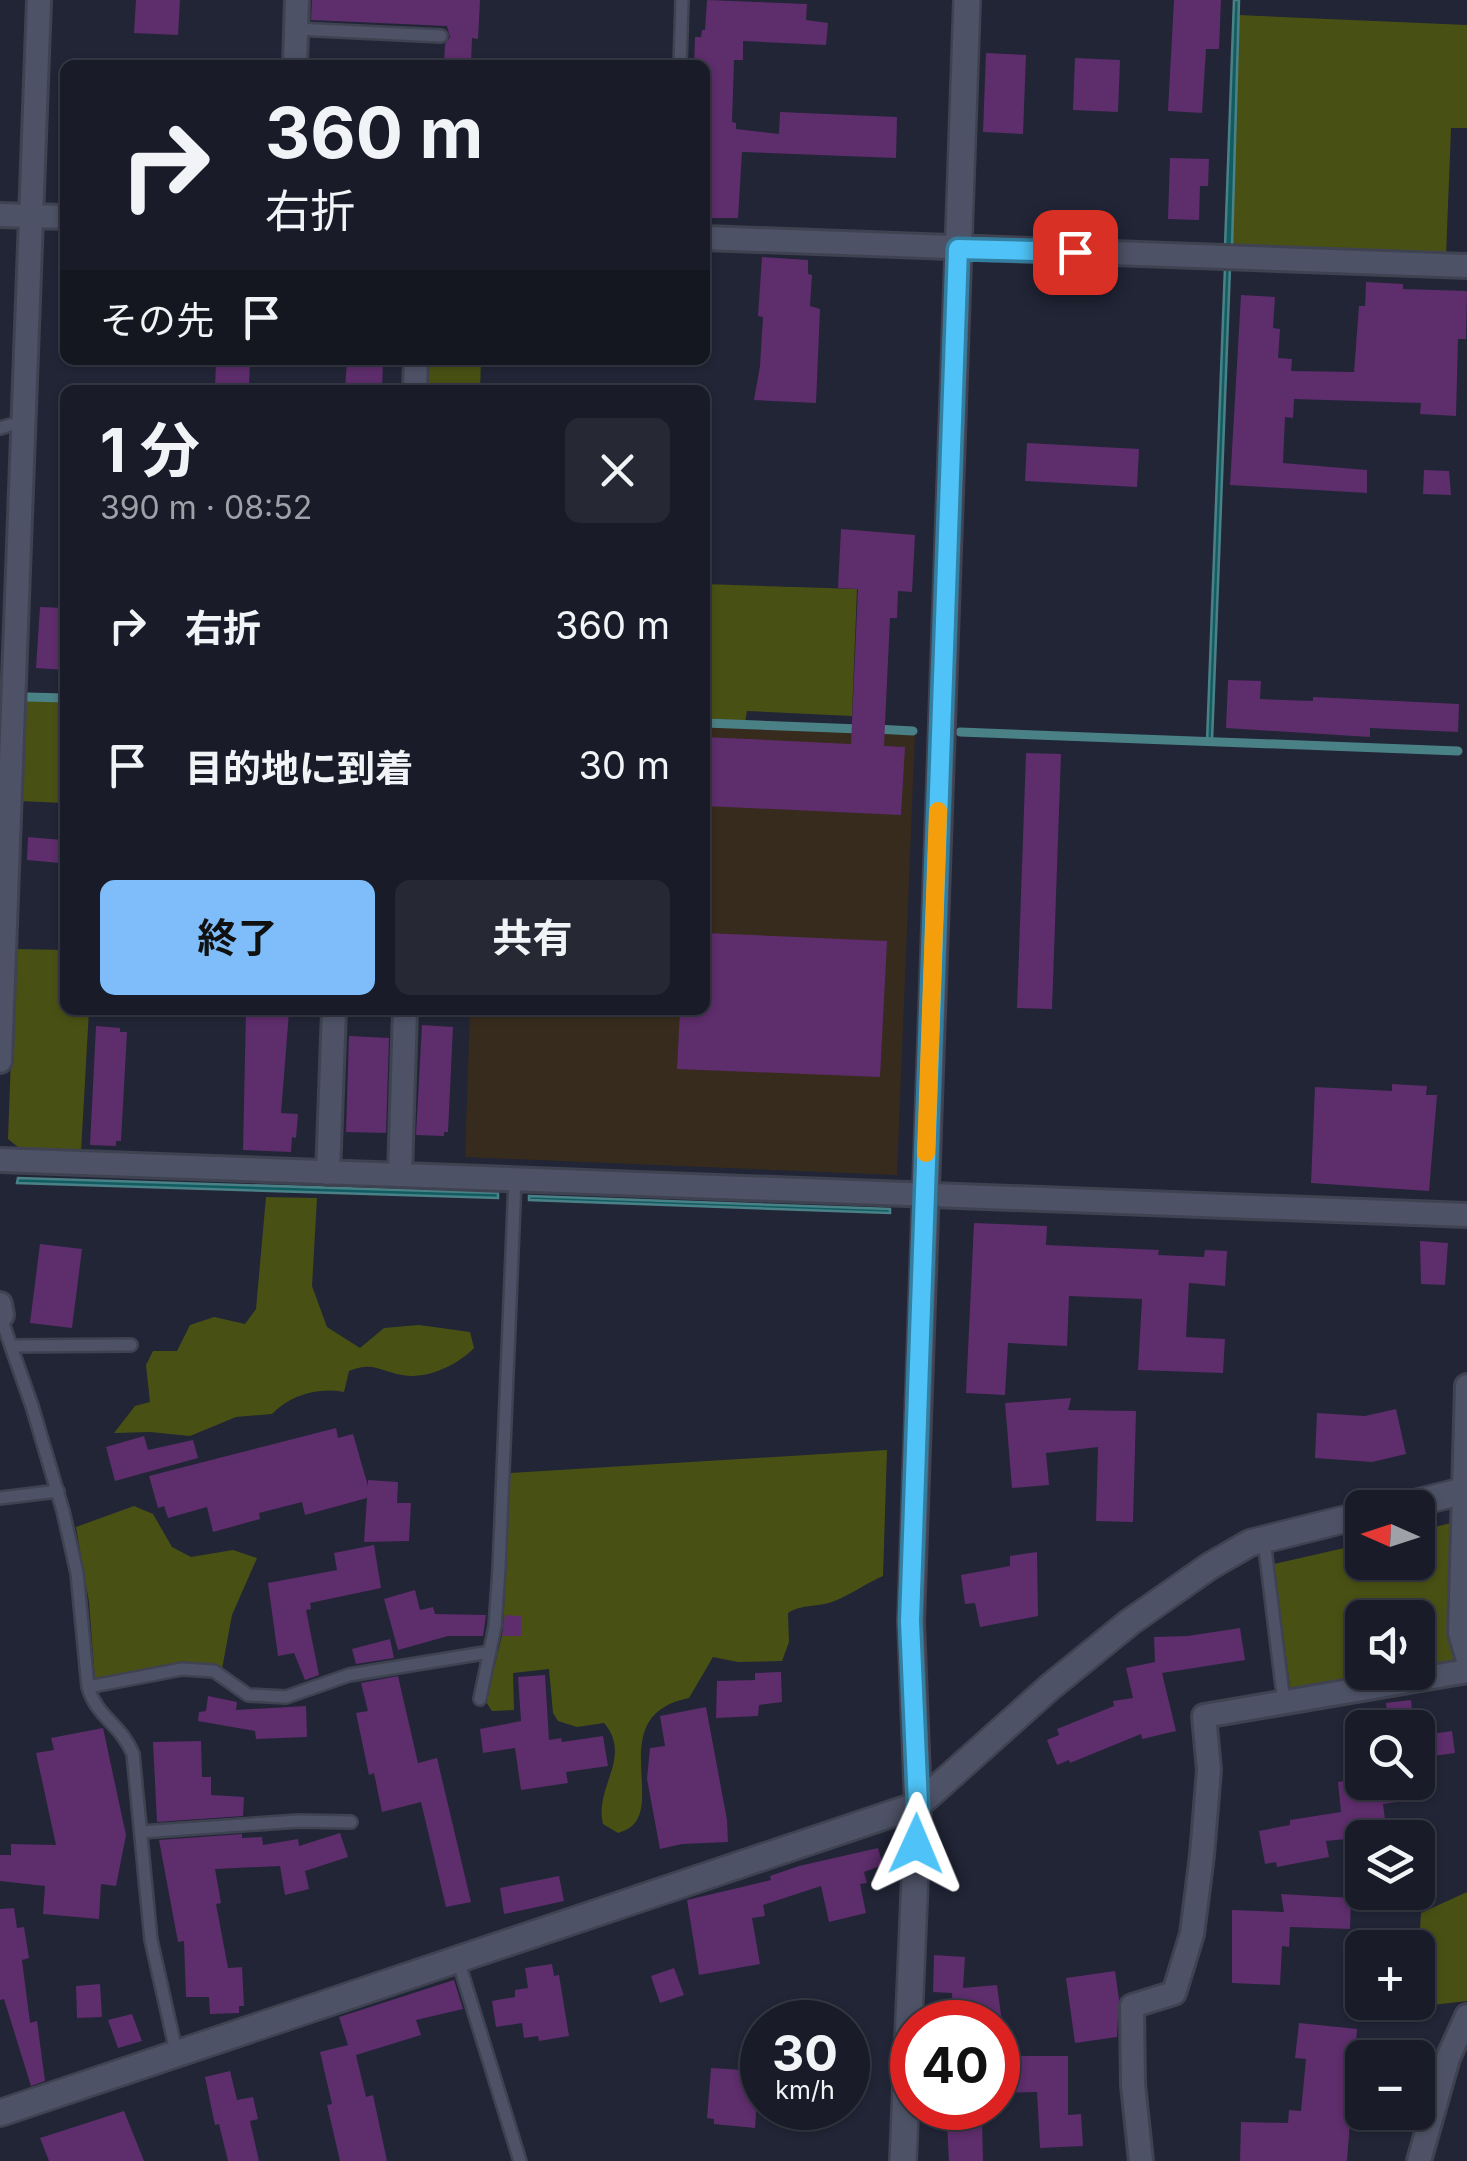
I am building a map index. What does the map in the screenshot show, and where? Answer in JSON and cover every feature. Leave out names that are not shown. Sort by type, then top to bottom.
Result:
[{"type":"street","points":[[0,1061],[9,586],[25,421],[39,0]]},
{"type":"street","points":[[295,60],[297,0]]},
{"type":"street","points":[[904,2161],[918,1805],[910,1621],[967,0]]},
{"type":"street","points":[[0,215],[60,217]]},
{"type":"street","points":[[710,238],[1467,266]]},
{"type":"street","points":[[328,1173],[334,1015]]},
{"type":"street","points":[[400,1175],[406,1015]]},
{"type":"street","points":[[0,1160],[1467,1215]]},
{"type":"street","points":[[1467,1386],[1460,1633],[1467,1657]]},
{"type":"street","points":[[1435,1498],[1465,1490]]},
{"type":"street","points":[[0,2113],[918,1805],[1050,1686],[1130,1622],[1210,1566],[1250,1543],[1345,1520]]},
{"type":"street","points":[[1141,2161],[1132,2085],[1132,2006],[1174,1993],[1192,1934],[1209,1770],[1204,1716],[1467,1671]]},
{"type":"street","points":[[1419,2161],[1448,2058],[1467,2016]]},
{"type":"lane","points":[[680,60],[682,0]]},
{"type":"lane","points":[[296,29],[441,36]]},
{"type":"lane","points":[[0,428],[25,421]]},
{"type":"lane","points":[[480,1699],[490,1652],[499,1569],[515,1180]]},
{"type":"lane","points":[[1,1311],[58,1491],[77,1573],[88,1687],[94,1705],[125,1734],[133,1754],[151,1940],[176,2051]]},
{"type":"lane","points":[[11,1346],[131,1346]]},
{"type":"lane","points":[[0,1498],[58,1491]]},
{"type":"lane","points":[[1264,1540],[1284,1703]]},
{"type":"lane","points":[[88,1687],[182,1669],[214,1671],[248,1695],[286,1696],[348,1675],[490,1652]]},
{"type":"lane","points":[[141,1832],[299,1821],[350,1822]]},
{"type":"lane","points":[[457,1958],[520,2161]]},
{"type":"shaded area","points":[[1234,0],[1239,0],[1232,247],[1225,247]]},
{"type":"shaded area","points":[[1238,15],[1467,25],[1467,128],[1451,128],[1446,256],[1232,247]]},
{"type":"shaded area","points":[[1225,267],[1230,267],[1212,741],[1207,742]]},
{"type":"shaded area","points":[[426,365],[481,365],[480,385],[425,385]]},
{"type":"shaded area","points":[[710,584],[857,589],[852,716],[747,711],[745,723],[710,722]]},
{"type":"shaded area","points":[[21,699],[60,701],[60,803],[19,801]]},
{"type":"shaded area","points":[[710,726],[915,733],[897,1175],[465,1157],[470,1015],[710,1015]]},
{"type":"shaded area","points":[[15,949],[60,950],[60,1015],[89,1015],[81,1152],[23,1151],[8,1139]]},
{"type":"shaded area","points":[[18,1178],[498,1193],[498,1198],[17,1183]]},
{"type":"shaded area","points":[[529,1196],[890,1209],[890,1213],[529,1200]]},
{"type":"shaded area","points":[[266,1197],[317,1198],[312,1286],[327,1327],[360,1348],[384,1328],[419,1325],[470,1332],[474,1348],[451,1365],[421,1375],[357,1368],[349,1371],[344,1392],[305,1394],[272,1414],[236,1417],[190,1436],[114,1433],[135,1406],[150,1402],[146,1365],[153,1351],[177,1351],[190,1325],[214,1317],[245,1324],[256,1309]]},
{"type":"shaded area","points":[[887,1450],[883,1576],[837,1600],[788,1613],[789,1642],[782,1661],[738,1662],[713,1657],[689,1698],[662,1708],[647,1725],[642,1745],[641,1809],[634,1824],[618,1833],[603,1824],[603,1797],[614,1760],[612,1736],[604,1723],[577,1727],[558,1721],[553,1713],[549,1669],[513,1673],[514,1710],[492,1711],[486,1702],[503,1631],[510,1473]]},
{"type":"shaded area","points":[[134,1506],[153,1514],[172,1547],[191,1557],[233,1550],[257,1558],[232,1615],[222,1669],[177,1664],[95,1680],[89,1602],[76,1527]]},
{"type":"shaded area","points":[[1451,1523],[1462,1668],[1435,1672],[1435,1600],[1345,1600],[1345,1686],[1291,1694],[1274,1564],[1345,1548],[1345,1580],[1435,1580],[1435,1527]]},
{"type":"shaded area","points":[[1467,1892],[1467,2001],[1435,2005],[1435,1930],[1420,1930],[1421,1913],[1435,1910]]},
{"type":"building","points":[[136,0],[180,0],[178,35],[134,33]]},
{"type":"building","points":[[312,0],[480,0],[478,39],[472,38],[471,60],[444,60],[445,44],[450,37],[447,26],[311,20]]},
{"type":"building","points":[[707,0],[807,4],[806,20],[828,23],[826,45],[743,41],[743,60],[734,60],[732,122],[736,129],[779,134],[780,112],[897,117],[896,158],[742,152],[738,218],[710,218],[710,60],[694,60],[695,37],[701,37]]},
{"type":"building","points":[[1174,0],[1221,0],[1219,49],[1206,49],[1202,113],[1168,111]]},
{"type":"building","points":[[986,53],[1026,55],[1023,134],[983,132]]},
{"type":"building","points":[[1075,58],[1120,60],[1118,112],[1073,110]]},
{"type":"building","points":[[1170,158],[1209,159],[1208,186],[1200,186],[1199,220],[1168,219]]},
{"type":"building","points":[[762,257],[808,260],[808,274],[812,275],[810,306],[820,309],[816,403],[754,400],[763,317],[758,316]]},
{"type":"building","points":[[1366,282],[1403,284],[1403,289],[1467,291],[1466,339],[1458,339],[1456,416],[1420,414],[1421,403],[1294,399],[1293,418],[1285,417],[1283,463],[1367,470],[1367,493],[1230,485],[1241,295],[1275,297],[1273,328],[1280,329],[1278,358],[1292,359],[1291,371],[1354,372],[1359,306],[1365,306]]},
{"type":"building","points":[[216,365],[250,365],[249,385],[215,385]]},
{"type":"building","points":[[347,365],[383,365],[382,385],[345,385]]},
{"type":"building","points":[[1027,443],[1139,449],[1137,487],[1025,481]]},
{"type":"building","points":[[1424,470],[1449,471],[1451,495],[1423,494]]},
{"type":"building","points":[[841,529],[915,535],[912,592],[898,591],[897,618],[890,618],[884,746],[905,747],[901,815],[710,806],[710,737],[851,744],[858,589],[838,588]]},
{"type":"building","points":[[40,607],[60,608],[60,670],[36,668]]},
{"type":"building","points":[[1228,680],[1261,681],[1260,699],[1313,701],[1313,697],[1459,704],[1458,732],[1370,728],[1370,737],[1226,728]]},
{"type":"building","points":[[1026,753],[1061,754],[1052,1009],[1017,1008]]},
{"type":"building","points":[[28,837],[60,840],[60,863],[27,860]]},
{"type":"building","points":[[710,933],[887,941],[880,1077],[677,1069],[680,1015],[710,1015]]},
{"type":"building","points":[[246,1015],[289,1015],[281,1113],[298,1114],[296,1138],[292,1137],[291,1152],[243,1150]]},
{"type":"building","points":[[422,1025],[453,1027],[448,1132],[444,1136],[416,1135]]},
{"type":"building","points":[[96,1026],[127,1032],[121,1141],[116,1141],[116,1146],[90,1145]]},
{"type":"building","points":[[349,1036],[389,1038],[386,1133],[346,1132]]},
{"type":"building","points":[[1392,1084],[1427,1086],[1426,1095],[1437,1095],[1429,1191],[1311,1183],[1315,1087],[1392,1091]]},
{"type":"building","points":[[974,1223],[1047,1226],[1046,1245],[1159,1250],[1158,1255],[1204,1257],[1205,1250],[1227,1251],[1225,1286],[1189,1283],[1186,1337],[1225,1339],[1223,1373],[1138,1370],[1142,1299],[1069,1296],[1067,1346],[1008,1343],[1005,1395],[966,1393]]},
{"type":"building","points":[[1420,1241],[1448,1243],[1445,1285],[1421,1284]]},
{"type":"building","points":[[40,1244],[82,1249],[72,1328],[30,1323]]},
{"type":"building","points":[[1071,1398],[1068,1410],[1136,1411],[1133,1522],[1096,1521],[1098,1447],[1046,1453],[1049,1485],[1012,1488],[1005,1403]]},
{"type":"building","points":[[1396,1409],[1406,1454],[1372,1462],[1315,1458],[1317,1413],[1365,1416]]},
{"type":"building","points":[[336,1428],[338,1438],[353,1434],[368,1486],[368,1480],[398,1482],[397,1503],[411,1503],[409,1541],[364,1542],[367,1498],[305,1515],[302,1502],[259,1513],[260,1519],[213,1532],[207,1507],[168,1518],[164,1506],[158,1508],[149,1476]]},
{"type":"building","points":[[144,1436],[148,1450],[193,1440],[198,1458],[115,1481],[106,1447]]},
{"type":"building","points":[[374,1545],[381,1588],[310,1603],[311,1609],[306,1610],[319,1675],[305,1680],[294,1653],[278,1656],[268,1583],[337,1570],[334,1553]]},
{"type":"building","points":[[1037,1552],[1038,1616],[980,1627],[975,1603],[965,1604],[961,1575],[1010,1566],[1010,1556]]},
{"type":"building","points":[[415,1590],[420,1610],[433,1607],[435,1614],[486,1615],[483,1636],[448,1636],[398,1650],[384,1599]]},
{"type":"building","points":[[505,1615],[521,1616],[521,1636],[502,1636]]},
{"type":"building","points":[[1240,1628],[1245,1660],[1162,1673],[1176,1731],[1142,1739],[1141,1734],[1057,1765],[1047,1740],[1059,1735],[1057,1729],[1114,1706],[1113,1701],[1133,1698],[1126,1668],[1155,1662],[1154,1637]]},
{"type":"building","points":[[390,1639],[394,1658],[356,1664],[352,1649]]},
{"type":"building","points":[[781,1672],[782,1702],[759,1705],[758,1716],[716,1718],[717,1681],[755,1680],[755,1673]]},
{"type":"building","points":[[545,1675],[549,1740],[603,1736],[608,1766],[566,1772],[568,1783],[521,1790],[515,1748],[483,1753],[480,1729],[521,1721],[518,1677]]},
{"type":"building","points":[[398,1676],[418,1763],[437,1758],[471,1902],[446,1907],[421,1802],[382,1812],[374,1773],[369,1775],[356,1713],[368,1711],[361,1683]]},
{"type":"building","points":[[208,1696],[237,1702],[236,1710],[306,1706],[307,1737],[256,1739],[255,1731],[198,1721],[199,1712],[206,1711]]},
{"type":"building","points":[[1411,1700],[1412,1710],[1387,1710],[1386,1703]]},
{"type":"building","points":[[706,1707],[728,1842],[660,1849],[647,1779],[650,1748],[665,1746],[660,1716]]},
{"type":"building","points":[[103,1728],[126,1835],[116,1886],[101,1884],[99,1919],[43,1914],[45,1886],[0,1881],[0,1855],[11,1855],[11,1844],[56,1845],[36,1753],[54,1750],[51,1738]]},
{"type":"building","points":[[1452,1731],[1455,1753],[1435,1756],[1435,1734]]},
{"type":"building","points":[[201,1741],[202,1777],[211,1777],[211,1795],[244,1797],[243,1816],[157,1822],[153,1742]]},
{"type":"building","points":[[1345,1781],[1345,1800],[1411,1800],[1383,1804],[1385,1820],[1345,1820],[1345,1839],[1326,1841],[1329,1857],[1277,1867],[1276,1862],[1265,1864],[1259,1831],[1290,1825],[1290,1820],[1341,1812],[1338,1782]]},
{"type":"building","points":[[340,1833],[348,1857],[305,1871],[309,1889],[285,1895],[280,1866],[215,1869],[221,1903],[216,1904],[228,1968],[242,1967],[244,2006],[239,2006],[239,2013],[210,2014],[209,1997],[186,1997],[184,1941],[178,1942],[159,1840],[242,1834],[242,1838],[262,1837],[263,1845],[298,1839],[299,1846]]},
{"type":"building","points":[[878,1848],[883,1865],[864,1872],[867,1883],[860,1884],[866,1913],[829,1922],[821,1886],[763,1905],[765,1916],[752,1918],[760,1964],[699,1975],[687,1900],[771,1880],[770,1876],[799,1866]]},
{"type":"building","points":[[559,1876],[564,1901],[504,1914],[500,1888]]},
{"type":"building","points":[[1281,1894],[1345,1898],[1345,1910],[1351,1910],[1350,1929],[1290,1927],[1289,1947],[1282,1946],[1280,1985],[1232,1983],[1232,1910],[1284,1912]]},
{"type":"building","points":[[14,1908],[17,1928],[24,1927],[29,1958],[22,1960],[30,2023],[37,2021],[45,2081],[31,2086],[4,1999],[0,2000],[0,1909]]},
{"type":"building","points":[[934,1955],[965,1957],[963,1988],[997,1985],[999,2000],[952,2000],[952,1993],[933,1992]]},
{"type":"building","points":[[552,1964],[554,1976],[559,1975],[569,2036],[539,2041],[538,2036],[524,2038],[522,2023],[496,2027],[492,2001],[515,1997],[515,1990],[528,1988],[525,1968]]},
{"type":"building","points":[[674,1968],[684,1995],[660,2003],[651,1976]]},
{"type":"building","points":[[1115,1971],[1119,1999],[1117,2037],[1075,2043],[1066,1978]]},
{"type":"building","points":[[454,1980],[463,2009],[416,2020],[421,2035],[356,2055],[366,2097],[373,2095],[387,2161],[340,2161],[320,2052],[348,2045],[339,2017]]},
{"type":"building","points":[[100,1984],[102,2017],[77,2018],[76,1986]]},
{"type":"building","points":[[132,2014],[142,2041],[118,2048],[108,2020]]},
{"type":"building","points":[[1299,2023],[1357,2029],[1356,2040],[1345,2040],[1347,2161],[1240,2161],[1241,2122],[1288,2123],[1289,2110],[1301,2111],[1306,2059],[1295,2058]]},
{"type":"building","points":[[1020,2056],[1068,2056],[1068,2115],[1081,2114],[1083,2146],[1040,2148],[1037,2092],[1020,2092]]},
{"type":"building","points":[[711,2068],[740,2070],[740,2127],[714,2124],[714,2119],[707,2118]]},
{"type":"building","points":[[230,2071],[237,2100],[253,2097],[258,2119],[250,2121],[259,2161],[228,2161],[219,2124],[215,2125],[205,2077]]},
{"type":"building","points":[[124,2111],[144,2161],[49,2161],[40,2138]]},
{"type":"building","points":[[947,2130],[982,2130],[983,2161],[949,2161]]},
{"type":"waterway","points":[[28,697],[60,698]]},
{"type":"waterway","points":[[710,723],[860,729]]},
{"type":"waterway","points":[[876,729],[913,731]]},
{"type":"waterway","points":[[960,732],[1458,751]]},
{"type":"slow traffic","points":[[926,1153],[938,811]]},
{"type":"route","points":[[916,1844],[918,1805],[910,1621],[958,249],[1075,252]]}]
